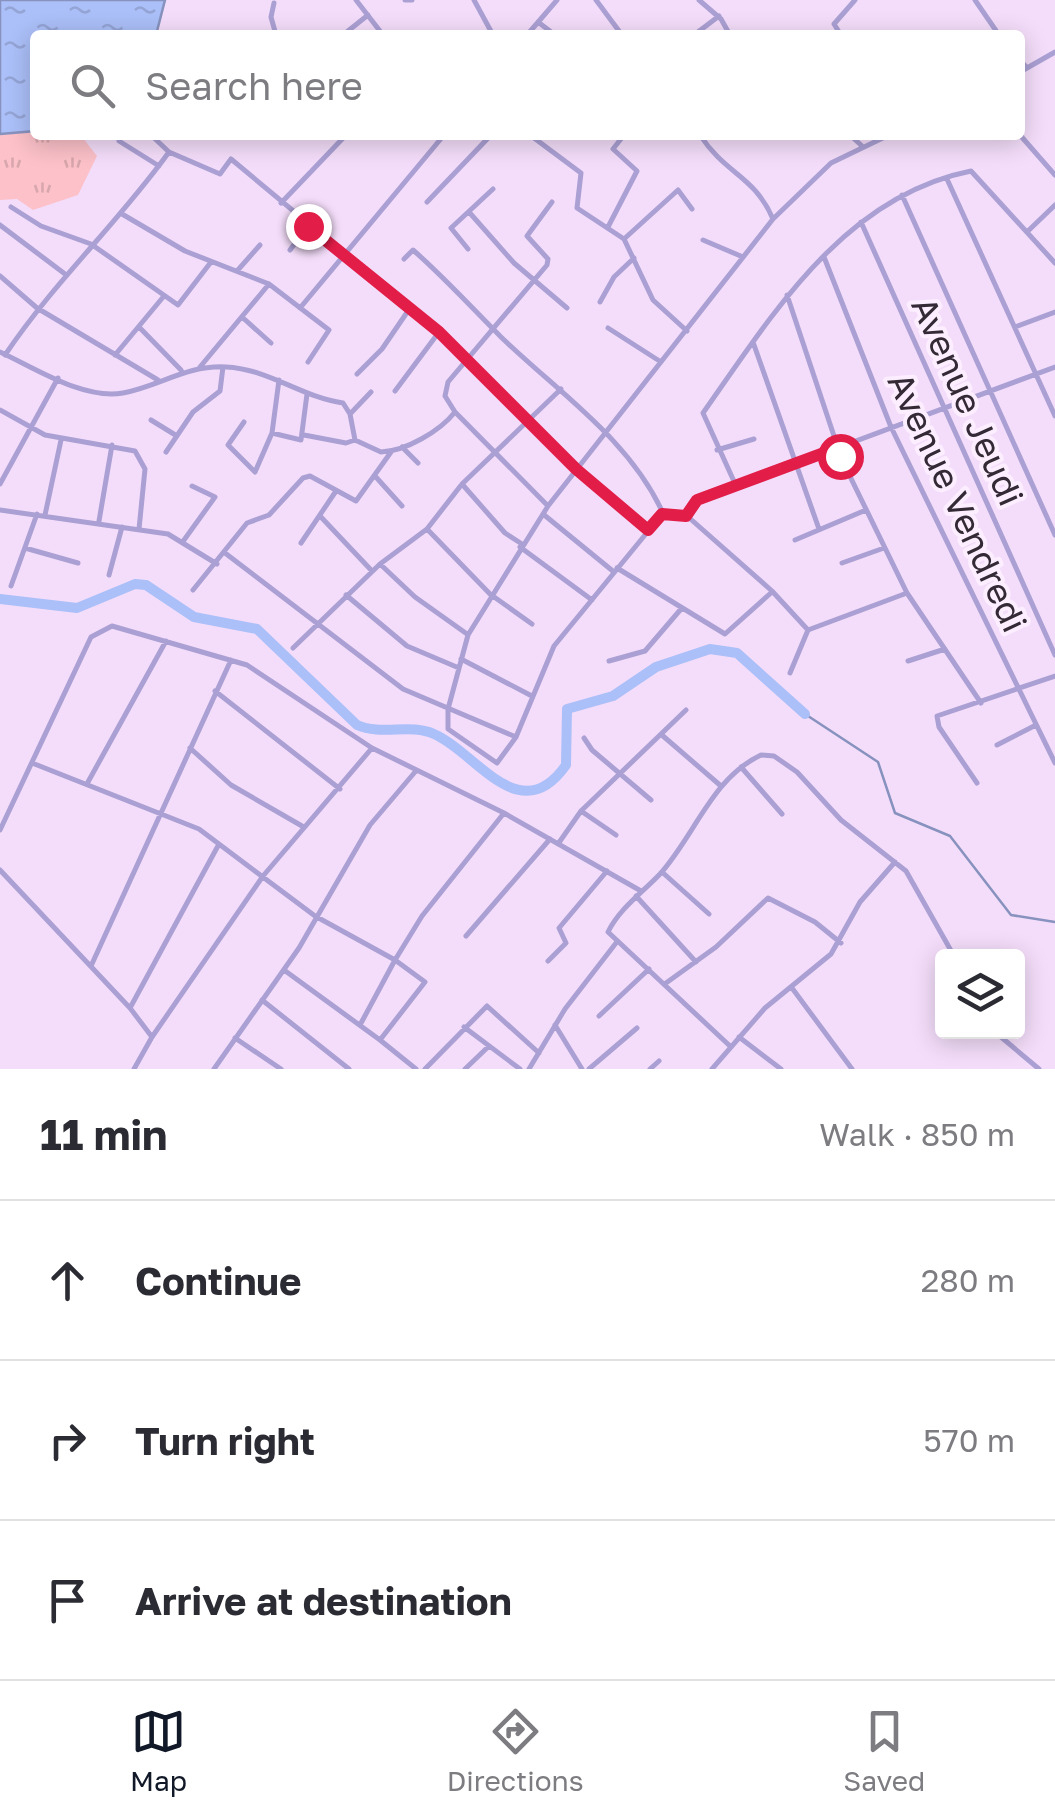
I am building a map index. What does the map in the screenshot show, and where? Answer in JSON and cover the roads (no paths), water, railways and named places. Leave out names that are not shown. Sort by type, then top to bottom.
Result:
[{"type":"street","points":[[356,0],[379,30]]},
{"type":"street","points":[[474,0],[490,30]]},
{"type":"street","points":[[531,30],[556,0]]},
{"type":"street","points":[[596,0],[618,30]]},
{"type":"street","points":[[699,0],[719,16],[727,30]]},
{"type":"street","points":[[838,30],[834,24],[855,0]]},
{"type":"street","points":[[975,0],[996,30]]},
{"type":"street","points":[[274,3],[270,17],[274,30]]},
{"type":"street","points":[[350,30],[368,16]]},
{"type":"street","points":[[701,30],[719,16]]},
{"type":"street","points":[[538,22],[548,30]]},
{"type":"street","points":[[1025,69],[1055,52]]},
{"type":"street","points":[[157,140],[170,152],[220,174],[231,159],[439,332],[576,469],[648,530]]},
{"type":"street","points":[[282,203],[341,140]]},
{"type":"street","points":[[300,308],[440,140]]},
{"type":"street","points":[[427,202],[485,140]]},
{"type":"street","points":[[537,140],[581,174],[577,208],[624,239],[653,300],[686,330]]},
{"type":"street","points":[[608,227],[637,172],[613,149],[620,140]]},
{"type":"street","points":[[704,140],[722,165],[761,191],[774,219]]},
{"type":"street","points":[[855,140],[862,146]]},
{"type":"street","points":[[662,514],[554,646],[503,759],[492,761],[453,734],[448,709],[468,634],[548,506],[774,219],[826,167],[876,140]]},
{"type":"street","points":[[1024,140],[1055,175]]},
{"type":"street","points":[[120,141],[160,166]]},
{"type":"street","points":[[170,152],[122,214],[64,274],[2,353],[107,394],[200,367],[223,367],[279,380],[307,394],[343,403],[350,414],[355,440]]},
{"type":"street","points":[[736,488],[702,413],[788,295],[861,222],[902,196],[974,172],[1055,264]]},
{"type":"street","points":[[948,179],[1055,416]]},
{"type":"street","points":[[468,249],[451,228],[493,189]]},
{"type":"street","points":[[624,239],[678,190],[692,209]]},
{"type":"street","points":[[902,196],[1055,535]]},
{"type":"street","points":[[548,506],[455,412],[446,388],[548,260],[527,236],[552,202]]},
{"type":"street","points":[[1027,231],[1055,206]]},
{"type":"street","points":[[11,208],[41,226],[91,244],[164,296],[182,304],[211,262]]},
{"type":"street","points":[[469,212],[532,279],[566,308]]},
{"type":"street","points":[[122,214],[211,262],[269,284],[300,308],[330,332],[308,362]]},
{"type":"street","name":"Avenue Jeudi","points":[[861,222],[1055,655]]},
{"type":"street","points":[[0,225],[64,274]]},
{"type":"street","points":[[290,250],[308,226]]},
{"type":"street","points":[[703,240],[744,257]]},
{"type":"street","points":[[237,271],[260,244]]},
{"type":"street","points":[[404,258],[413,250],[561,388],[637,467],[662,514]]},
{"type":"street","points":[[600,302],[619,270],[634,258]]},
{"type":"street","name":"Avenue Vendredi","points":[[824,258],[891,427],[1055,763]]},
{"type":"street","points":[[0,276],[37,308],[158,380]]},
{"type":"street","points":[[200,367],[269,284]]},
{"type":"street","points":[[788,295],[837,448],[866,510],[907,593],[981,703]]},
{"type":"street","points":[[114,355],[164,296]]},
{"type":"street","points":[[356,374],[382,349],[410,308]]},
{"type":"street","points":[[1015,327],[1055,312]]},
{"type":"street","points":[[242,316],[272,343]]},
{"type":"street","points":[[139,326],[182,370]]},
{"type":"street","points":[[608,328],[661,362]]},
{"type":"street","points":[[395,391],[439,332]]},
{"type":"street","points":[[753,342],[820,528]]},
{"type":"street","points":[[166,452],[198,406],[220,391],[223,367]]},
{"type":"street","points":[[686,516],[697,500],[1055,367]]},
{"type":"street","points":[[0,484],[58,378]]},
{"type":"street","points":[[244,422],[228,444],[252,473],[264,458],[272,433],[279,380]]},
{"type":"street","points":[[293,648],[372,571],[427,529],[462,484],[561,388]]},
{"type":"street","points":[[350,414],[370,392]]},
{"type":"street","points":[[272,433],[300,441],[307,394]]},
{"type":"street","points":[[0,410],[31,429],[61,439],[128,448],[142,458],[139,529]]},
{"type":"street","points":[[303,435],[355,440],[371,450],[391,452],[442,426],[455,412]]},
{"type":"street","points":[[150,420],[177,436]]},
{"type":"street","points":[[717,450],[754,438]]},
{"type":"street","points":[[45,515],[61,439]]},
{"type":"street","points":[[99,522],[112,445]]},
{"type":"street","points":[[402,447],[418,462]]},
{"type":"street","points":[[193,590],[247,523],[269,515],[303,478],[310,476],[356,501],[391,452]]},
{"type":"street","points":[[375,476],[402,506]]},
{"type":"street","points":[[462,484],[504,533],[592,600]]},
{"type":"street","points":[[184,540],[215,498],[192,486]]},
{"type":"street","points":[[300,543],[336,491]]},
{"type":"street","points":[[0,510],[99,522],[184,540],[217,564]]},
{"type":"street","points":[[795,540],[866,510]]},
{"type":"street","points":[[11,586],[37,514]]},
{"type":"street","points":[[543,514],[615,570],[728,635],[772,592]]},
{"type":"street","points":[[662,514],[686,516],[772,592],[808,630]]},
{"type":"street","points":[[320,516],[372,571]]},
{"type":"street","points":[[109,575],[122,527]]},
{"type":"street","points":[[427,529],[490,594],[532,624]]},
{"type":"street","points":[[25,548],[78,563]]},
{"type":"street","points":[[842,563],[884,548]]},
{"type":"street","points":[[225,553],[403,688],[516,737]]},
{"type":"street","points":[[380,564],[414,597],[468,634]]},
{"type":"street","points":[[790,673],[808,630],[907,593]]},
{"type":"street","points":[[346,595],[407,646],[459,668]]},
{"type":"street","points":[[609,661],[645,651],[680,609]]},
{"type":"street","points":[[0,830],[96,632],[112,626],[262,673],[372,748],[504,813],[608,871],[639,894],[696,962]]},
{"type":"street","points":[[88,782],[166,641]]},
{"type":"street","points":[[908,661],[945,649]]},
{"type":"street","points":[[92,966],[230,660]]},
{"type":"street","points":[[461,660],[530,695]]},
{"type":"street","points":[[976,783],[936,722],[945,714],[1055,676]]},
{"type":"street","points":[[215,691],[340,790]]},
{"type":"street","points":[[558,844],[581,811],[686,710]]},
{"type":"street","points":[[997,745],[1036,725]]},
{"type":"street","points":[[663,736],[722,786]]},
{"type":"street","points":[[584,738],[592,750],[651,800]]},
{"type":"street","points":[[190,748],[232,784],[302,826]]},
{"type":"street","points":[[134,1069],[263,876],[372,748]]},
{"type":"street","points":[[731,1047],[666,982],[616,943],[608,932],[662,872],[722,786],[741,767],[761,755],[774,756],[802,776],[840,820],[912,878],[950,949]]},
{"type":"street","points":[[32,763],[199,828],[315,916],[396,960],[425,982],[380,1040]]},
{"type":"street","points":[[741,767],[782,814]]},
{"type":"street","points":[[214,1069],[284,970],[370,825],[415,772]]},
{"type":"street","points":[[581,811],[616,835]]},
{"type":"street","points":[[360,1025],[422,916],[504,813]]},
{"type":"street","points":[[466,936],[550,838]]},
{"type":"street","points":[[130,1008],[220,844]]},
{"type":"street","points":[[712,1069],[739,1037],[840,943],[860,902],[896,862]]},
{"type":"street","points":[[0,870],[92,966],[152,1037]]},
{"type":"street","points":[[548,961],[566,943],[559,928],[608,871]]},
{"type":"street","points":[[662,872],[709,914]]},
{"type":"street","points":[[666,982],[696,962],[768,898],[815,922],[840,943]]},
{"type":"street","points":[[529,1069],[555,1024],[616,943]]},
{"type":"street","points":[[600,1016],[649,969]]},
{"type":"street","points":[[284,970],[416,1069]]},
{"type":"street","points":[[792,988],[852,1069]]},
{"type":"street","points":[[262,1000],[349,1069]]},
{"type":"street","points":[[426,1069],[487,1006],[540,1053]]},
{"type":"street","points":[[555,1024],[586,1069],[637,1028]]},
{"type":"street","points":[[464,1027],[520,1069]]},
{"type":"street","points":[[739,1037],[781,1069]]},
{"type":"street","points":[[235,1038],[281,1069]]},
{"type":"street","points":[[1003,1039],[1039,1069]]},
{"type":"street","points":[[466,1069],[489,1046]]},
{"type":"street","points":[[650,1069],[659,1061]]},
{"type":"water","points":[[0,0],[165,0],[157,30],[30,30],[30,131],[0,134]]},
{"type":"waterway","points":[[0,599],[77,608],[135,584],[146,585],[194,617],[257,629],[357,725],[434,734],[515,789],[532,791],[549,783],[566,765],[567,709],[613,696],[656,667],[710,649],[737,653],[805,714]]},
{"type":"waterway","points":[[805,714],[878,762],[895,813],[950,836],[1011,915],[1055,922]]}]
